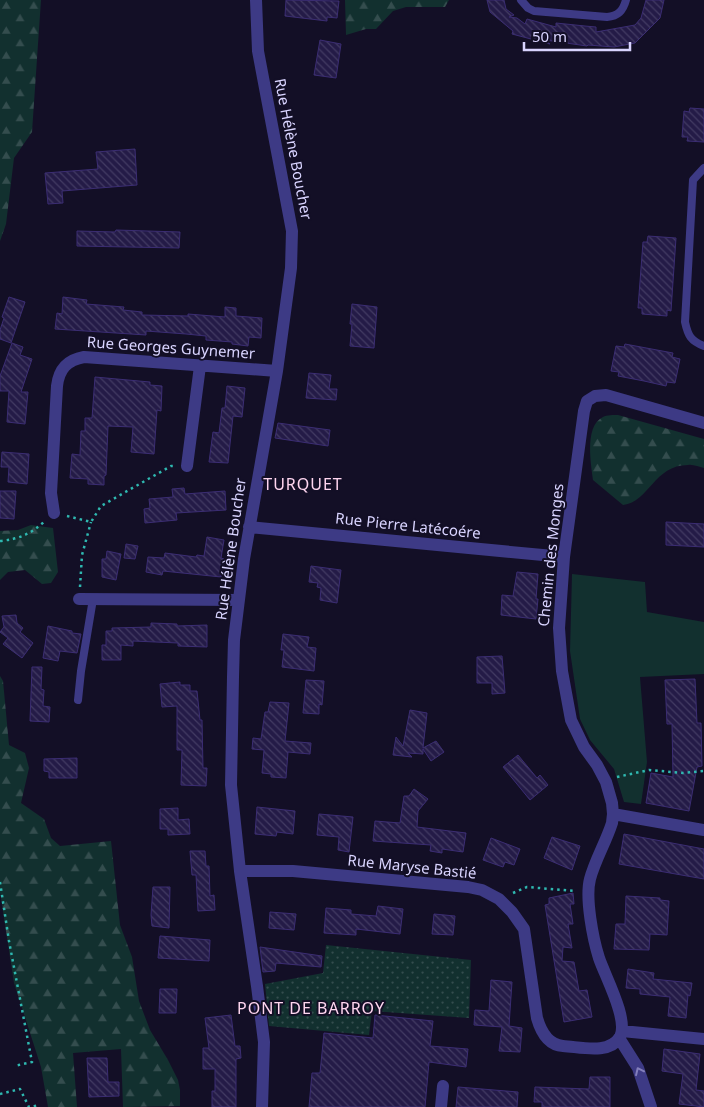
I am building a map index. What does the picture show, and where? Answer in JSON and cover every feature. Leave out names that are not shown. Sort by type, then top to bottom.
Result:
[{"type":"street","name":"Rue Hélène Boucher","points":[[256,0],[258,51],[292,231],[291,268],[277,371],[249,527],[234,640],[231,785],[240,871],[264,1042],[262,1107]]},
{"type":"street","name":"Rue Georges Guynemer","points":[[54,513],[51,493],[57,386],[58,377],[68,363],[84,357],[277,371]]},
{"type":"street","points":[[187,466],[200,366]]},
{"type":"street","name":"Chemin des Monges","points":[[652,1107],[638,1068],[621,1034],[622,1018],[606,978],[594,939],[590,880],[609,832],[613,814],[606,782],[584,747],[571,720],[568,707],[562,672],[559,628],[564,558],[584,411],[587,401],[595,396],[606,395],[704,423]]},
{"type":"street","name":"Rue Pierre Latécoére","points":[[249,527],[564,558]]},
{"type":"street","points":[[79,598],[239,600]]},
{"type":"street","points":[[613,814],[704,830]]},
{"type":"street","name":"Rue Maryse Bastié","points":[[240,871],[293,871],[468,887],[482,890],[498,899],[512,912],[524,929],[537,1018],[541,1032],[549,1041],[559,1046],[601,1049],[611,1046],[621,1034]]},
{"type":"street","points":[[621,1034],[704,1039]]},
{"type":"street","points":[[441,1107],[443,1086]]},
{"type":"lane","points":[[522,0],[528,8],[534,11],[607,17],[620,13],[624,8],[626,0]]},
{"type":"lane","points":[[704,168],[692,180],[686,322],[687,333],[691,340],[704,346]]},
{"type":"lane","points":[[78,700],[93,599]]},
{"type":"path","points":[[79,598],[82,554],[91,522],[101,506],[170,466],[187,466]]},
{"type":"path","points":[[0,541],[22,537],[34,531],[54,513],[91,522]]},
{"type":"path","points":[[606,782],[619,776],[649,770],[682,773],[704,771]]},
{"type":"path","points":[[0,882],[32,1062],[14,1066]]},
{"type":"path","points":[[498,899],[527,887],[590,892]]},
{"type":"path","points":[[0,1094],[20,1089],[29,1107],[40,1105]]},
{"type":"green space","points":[[0,0],[41,0],[32,132],[14,158],[6,224],[0,241]]},
{"type":"green space","points":[[345,0],[449,0],[445,7],[406,7],[393,11],[376,29],[366,29],[346,35]]},
{"type":"green space","points":[[618,415],[704,439],[704,468],[690,465],[667,471],[639,497],[623,505],[593,480],[590,455],[591,437],[597,422],[605,416]]},
{"type":"green space","points":[[31,525],[53,528],[58,572],[51,583],[42,584],[25,570],[8,572],[0,580],[0,531],[18,530]]},
{"type":"green space","points":[[572,574],[645,582],[647,612],[704,622],[704,674],[640,677],[647,762],[641,804],[624,802],[614,769],[590,740],[580,719],[570,651]]},
{"type":"green space","points":[[0,676],[3,681],[9,745],[25,753],[29,768],[21,803],[44,819],[51,838],[60,846],[111,841],[120,925],[132,957],[139,1001],[150,1030],[178,1080],[180,1106],[123,1107],[121,1049],[73,1053],[77,1107],[48,1107],[41,1067],[14,983],[0,892]]},
{"type":"green space","points":[[326,945],[471,960],[469,1018],[372,1011],[369,1035],[269,1026],[265,984],[323,973]]},
{"type":"building","points":[[286,0],[339,1],[337,18],[327,17],[327,21],[285,16]]},
{"type":"building","points":[[487,0],[504,0],[506,9],[514,15],[509,17],[517,18],[525,24],[527,19],[556,27],[556,23],[596,27],[596,32],[635,25],[641,18],[646,0],[664,0],[660,18],[635,43],[614,47],[587,46],[545,40],[550,44],[512,34],[513,31],[490,12]]},
{"type":"building","points":[[320,40],[341,44],[336,78],[314,75]]},
{"type":"building","points":[[690,108],[704,109],[704,142],[687,141],[688,137],[682,137],[684,111],[689,112]]},
{"type":"building","points":[[135,149],[137,185],[62,191],[63,203],[48,204],[45,173],[98,169],[96,152]]},
{"type":"building","points":[[116,230],[180,232],[179,248],[77,246],[77,231],[115,232]]},
{"type":"building","points":[[648,236],[676,238],[671,311],[667,310],[667,316],[642,314],[642,308],[638,308],[643,242],[647,242]]},
{"type":"building","points":[[9,297],[25,302],[11,343],[0,339],[0,330],[4,318],[2,317]]},
{"type":"building","points":[[63,297],[87,300],[86,304],[124,307],[123,310],[142,312],[142,315],[188,316],[188,314],[225,317],[225,307],[236,308],[236,316],[262,318],[261,338],[249,337],[248,346],[232,344],[232,342],[206,340],[206,336],[186,334],[146,331],[146,335],[55,329],[57,313],[62,314]]},
{"type":"building","points":[[352,304],[377,307],[374,348],[350,346]]},
{"type":"building","points":[[12,343],[23,347],[20,355],[32,359],[21,392],[28,392],[25,424],[7,422],[9,391],[0,391],[0,376]]},
{"type":"building","points":[[625,344],[673,353],[672,357],[680,359],[675,383],[667,382],[666,386],[618,376],[619,372],[611,371],[616,346],[624,347]]},
{"type":"building","points":[[309,373],[331,375],[329,389],[337,389],[336,400],[306,398]]},
{"type":"building","points":[[95,377],[150,382],[150,385],[162,386],[161,411],[157,410],[154,454],[131,452],[133,427],[108,426],[104,485],[88,484],[88,479],[70,478],[72,454],[80,455],[81,431],[85,431],[85,418],[92,418]]},
{"type":"building","points":[[227,386],[245,388],[242,417],[233,416],[228,463],[209,462],[213,432],[219,433],[222,408],[225,408]]},
{"type":"building","points":[[278,423],[330,430],[328,446],[275,438]]},
{"type":"building","points":[[2,452],[29,454],[27,484],[8,482],[9,467],[1,467]]},
{"type":"building","points":[[184,488],[185,494],[225,491],[226,510],[176,513],[177,520],[145,523],[144,509],[150,508],[149,499],[173,497],[172,489]]},
{"type":"building","points":[[0,491],[16,491],[14,519],[0,518]]},
{"type":"building","points":[[666,522],[704,524],[704,547],[666,545]]},
{"type":"building","points":[[207,537],[224,540],[221,558],[224,559],[221,577],[163,571],[162,575],[146,572],[148,557],[164,558],[165,553],[196,557],[197,555],[204,556]]},
{"type":"building","points":[[126,544],[138,546],[135,559],[124,558]]},
{"type":"building","points":[[107,551],[121,554],[116,580],[102,577],[102,559],[106,559]]},
{"type":"building","points":[[311,566],[341,570],[337,603],[320,600],[321,588],[317,587],[318,583],[309,582]]},
{"type":"building","points":[[517,572],[538,574],[536,619],[501,615],[502,595],[513,596]]},
{"type":"building","points":[[16,615],[17,623],[23,628],[20,632],[33,643],[22,658],[3,644],[8,638],[0,632],[4,627],[2,616]]},
{"type":"building","points":[[151,623],[177,624],[177,626],[207,625],[207,647],[178,646],[178,643],[133,641],[133,646],[121,645],[121,660],[102,660],[102,645],[106,645],[106,631],[112,631],[112,628],[151,627]]},
{"type":"building","points":[[48,626],[81,634],[77,653],[60,651],[58,661],[43,658]]},
{"type":"building","points":[[283,634],[309,637],[307,647],[316,648],[314,671],[282,667],[284,650],[281,650]]},
{"type":"building","points":[[502,656],[505,693],[492,694],[492,683],[477,683],[477,657]]},
{"type":"building","points":[[32,667],[42,667],[41,689],[44,690],[43,706],[50,707],[49,722],[30,721]]},
{"type":"building","points":[[695,679],[697,723],[701,723],[702,766],[697,767],[689,811],[646,803],[651,773],[673,777],[672,724],[667,724],[665,680]]},
{"type":"building","points":[[306,680],[324,681],[322,705],[319,704],[319,714],[303,713]]},
{"type":"building","points":[[180,682],[180,685],[190,685],[190,691],[197,691],[200,720],[202,720],[203,768],[207,768],[206,786],[181,785],[182,750],[177,750],[177,706],[162,707],[160,684]]},
{"type":"building","points":[[270,702],[289,703],[285,741],[311,743],[310,754],[288,752],[286,778],[271,777],[271,774],[262,773],[264,750],[252,749],[253,738],[261,739],[265,712],[268,712]]},
{"type":"building","points":[[410,710],[427,713],[423,748],[436,741],[444,752],[431,761],[423,749],[423,754],[408,753],[412,757],[393,755],[396,737],[403,746]]},
{"type":"building","points":[[518,755],[537,778],[540,775],[548,785],[530,800],[503,767]]},
{"type":"building","points":[[77,758],[77,778],[49,778],[49,772],[44,771],[44,759]]},
{"type":"building","points":[[414,789],[428,799],[418,811],[417,827],[466,833],[463,852],[442,849],[442,853],[430,851],[431,845],[373,841],[375,821],[400,823],[404,796],[409,796]]},
{"type":"building","points":[[257,807],[295,811],[293,834],[277,832],[276,836],[255,834]]},
{"type":"building","points":[[178,808],[178,820],[189,819],[190,834],[168,835],[168,829],[160,829],[160,809]]},
{"type":"building","points":[[319,814],[353,817],[349,852],[338,850],[339,837],[317,835]]},
{"type":"building","points":[[624,834],[704,849],[704,879],[619,864]]},
{"type":"building","points":[[552,837],[580,846],[572,870],[544,858]]},
{"type":"building","points":[[491,838],[520,849],[514,865],[505,862],[503,867],[483,860]]},
{"type":"building","points":[[190,851],[205,851],[206,866],[209,866],[210,896],[214,895],[215,910],[198,911],[196,875],[192,875]]},
{"type":"building","points":[[153,887],[170,887],[169,928],[152,926]]},
{"type":"building","points":[[573,893],[574,904],[570,904],[573,924],[568,924],[572,948],[563,947],[562,961],[574,962],[579,991],[587,990],[592,1017],[564,1022],[545,905],[549,904],[549,898]]},
{"type":"building","points":[[626,896],[660,898],[660,900],[669,901],[667,935],[650,934],[649,950],[614,949],[616,924],[625,924]]},
{"type":"building","points":[[378,906],[403,909],[400,934],[356,929],[356,935],[324,933],[326,908],[351,910],[351,914],[376,916]]},
{"type":"building","points":[[270,912],[296,914],[294,930],[269,928]]},
{"type":"building","points":[[434,914],[455,916],[453,935],[432,934]]},
{"type":"building","points":[[160,936],[210,940],[209,961],[158,958]]},
{"type":"building","points":[[260,947],[322,956],[321,967],[276,963],[275,971],[263,972]]},
{"type":"building","points":[[628,969],[654,973],[653,979],[692,983],[690,996],[688,995],[686,1018],[668,1016],[670,997],[640,994],[640,989],[626,988]]},
{"type":"building","points":[[491,980],[512,982],[509,1026],[522,1028],[520,1052],[499,1051],[502,1027],[474,1025],[475,1010],[489,1011]]},
{"type":"building","points":[[160,989],[177,989],[176,1013],[159,1013]]},
{"type":"building","points":[[231,1015],[235,1046],[240,1046],[241,1058],[236,1059],[236,1107],[212,1107],[212,1091],[215,1091],[215,1069],[203,1069],[203,1048],[209,1048],[205,1018]]},
{"type":"building","points":[[375,1015],[433,1021],[430,1046],[468,1049],[466,1067],[429,1062],[425,1107],[309,1107],[312,1073],[320,1073],[324,1033],[373,1038]]},
{"type":"building","points":[[664,1049],[700,1054],[696,1090],[704,1091],[704,1107],[679,1104],[683,1074],[662,1071]]},
{"type":"building","points":[[87,1058],[107,1058],[108,1082],[119,1082],[119,1096],[89,1097]]},
{"type":"building","points":[[590,1077],[610,1077],[610,1107],[542,1107],[542,1102],[534,1102],[535,1087],[589,1089]]},
{"type":"building","points":[[458,1087],[518,1092],[517,1107],[456,1107]]},
{"type":"district","name":"TURQUET","points":[[303,484]]},
{"type":"district","name":"PONT DE BARROY","points":[[311,1008]]}]
